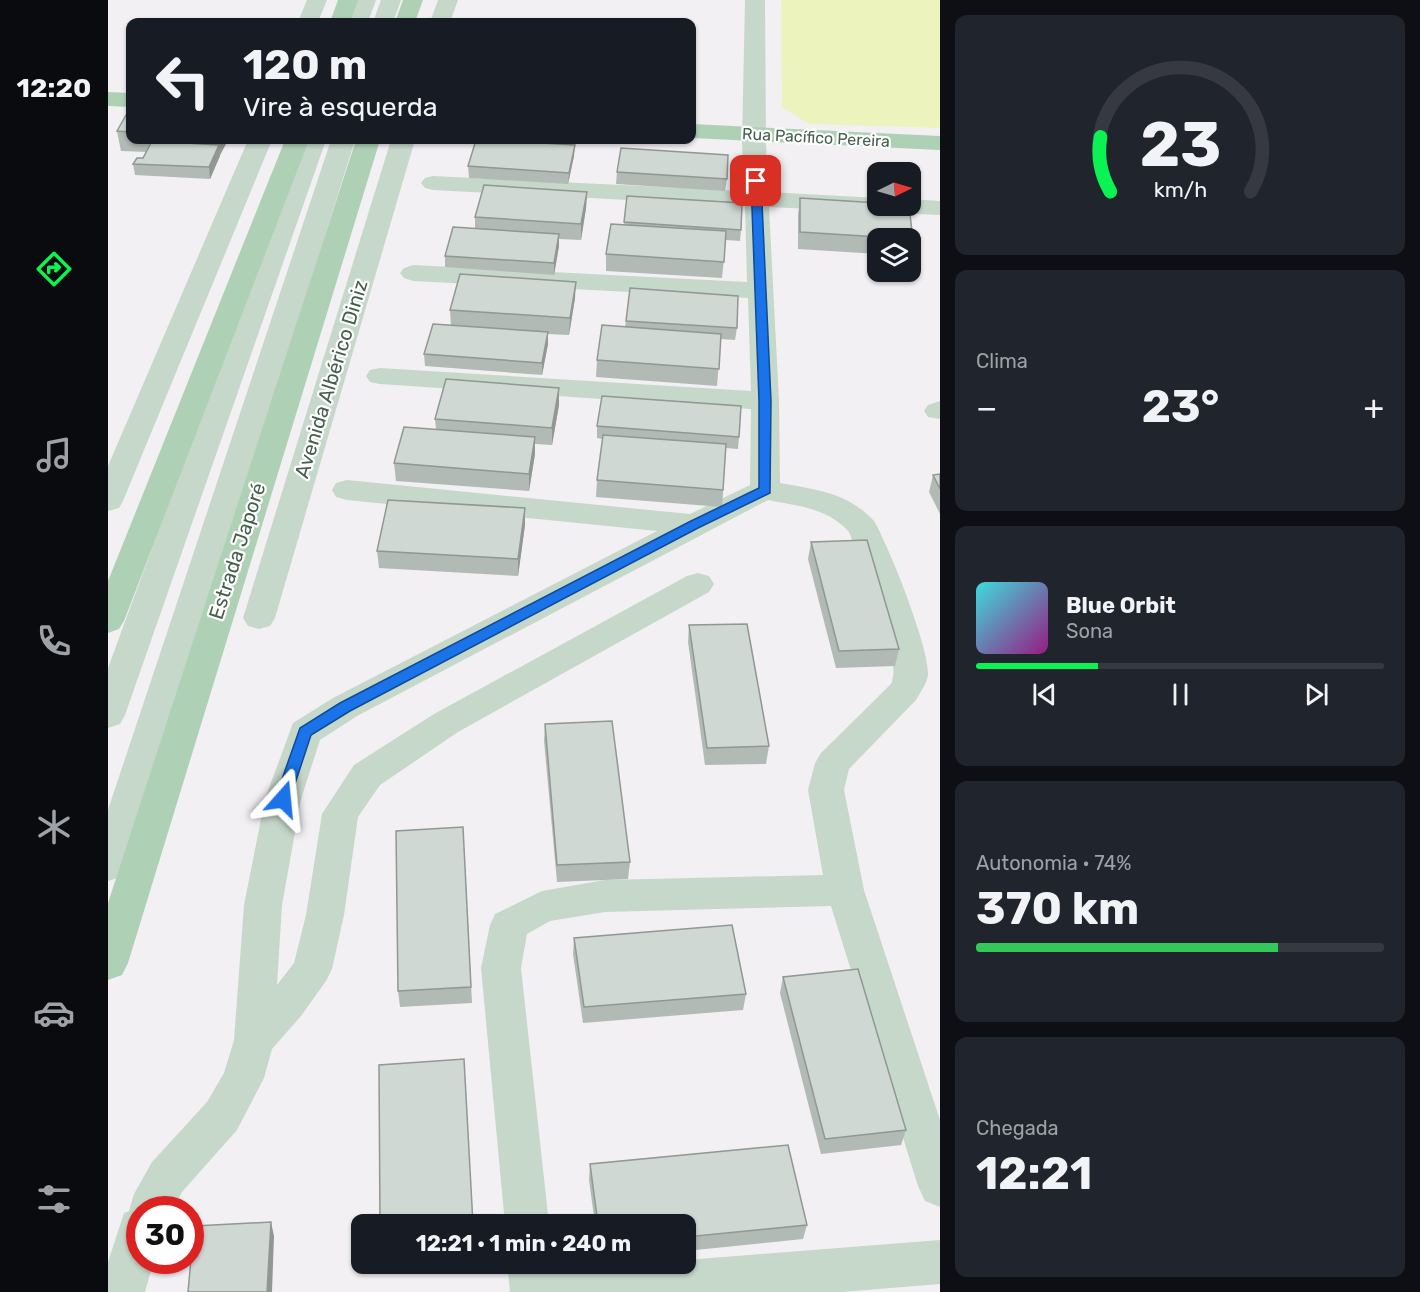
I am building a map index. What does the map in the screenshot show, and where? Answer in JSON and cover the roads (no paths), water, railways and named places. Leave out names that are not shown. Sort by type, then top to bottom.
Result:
[{"type":"main road","points":[[341,18],[348,0]]},
{"type":"main road","points":[[406,18],[413,0]]},
{"type":"main road","points":[[108,99],[126,100]]},
{"type":"main road","name":"Rua Pacífico Pereira","points":[[696,131],[940,143]]},
{"type":"main road","points":[[108,621],[295,144]]},
{"type":"main road","name":"Estrada Japoré","points":[[108,963],[367,144]]},
{"type":"street","points":[[309,18],[316,0]]},
{"type":"street","points":[[359,18],[366,0]]},
{"type":"street","points":[[384,18],[391,0]]},
{"type":"street","points":[[441,18],[448,0]]},
{"type":"street","points":[[754,0],[754,135],[765,401],[765,490]]},
{"type":"street","points":[[108,501],[258,144]]},
{"type":"street","points":[[108,715],[313,144]]},
{"type":"street","points":[[108,866],[342,144]]},
{"type":"street","name":"Avenida Albérico Diniz","points":[[259,618],[402,144]]},
{"type":"street","points":[[433,183],[940,208]]},
{"type":"street","points":[[413,273],[761,291]]},
{"type":"street","points":[[380,376],[765,401]]},
{"type":"street","points":[[347,490],[694,525]]},
{"type":"street","points":[[157,1196],[167,1177],[222,1116],[243,1078],[254,1040],[263,905],[283,799],[305,732],[345,707],[765,490],[827,502],[850,514],[863,528],[908,646],[911,676],[904,691],[833,763],[826,790],[845,890],[940,1186]]},
{"type":"street","points":[[254,1040],[287,1004],[312,969],[325,915],[340,814],[367,775],[446,723],[698,584]]},
{"type":"street","points":[[526,1214],[501,968],[509,925],[542,907],[605,896],[845,890]]},
{"type":"street","points":[[560,1292],[940,1262]]},
{"type":"street","points":[[122,1292],[127,1274]]},
{"type":"street","points":[[531,1274],[533,1292]]}]
